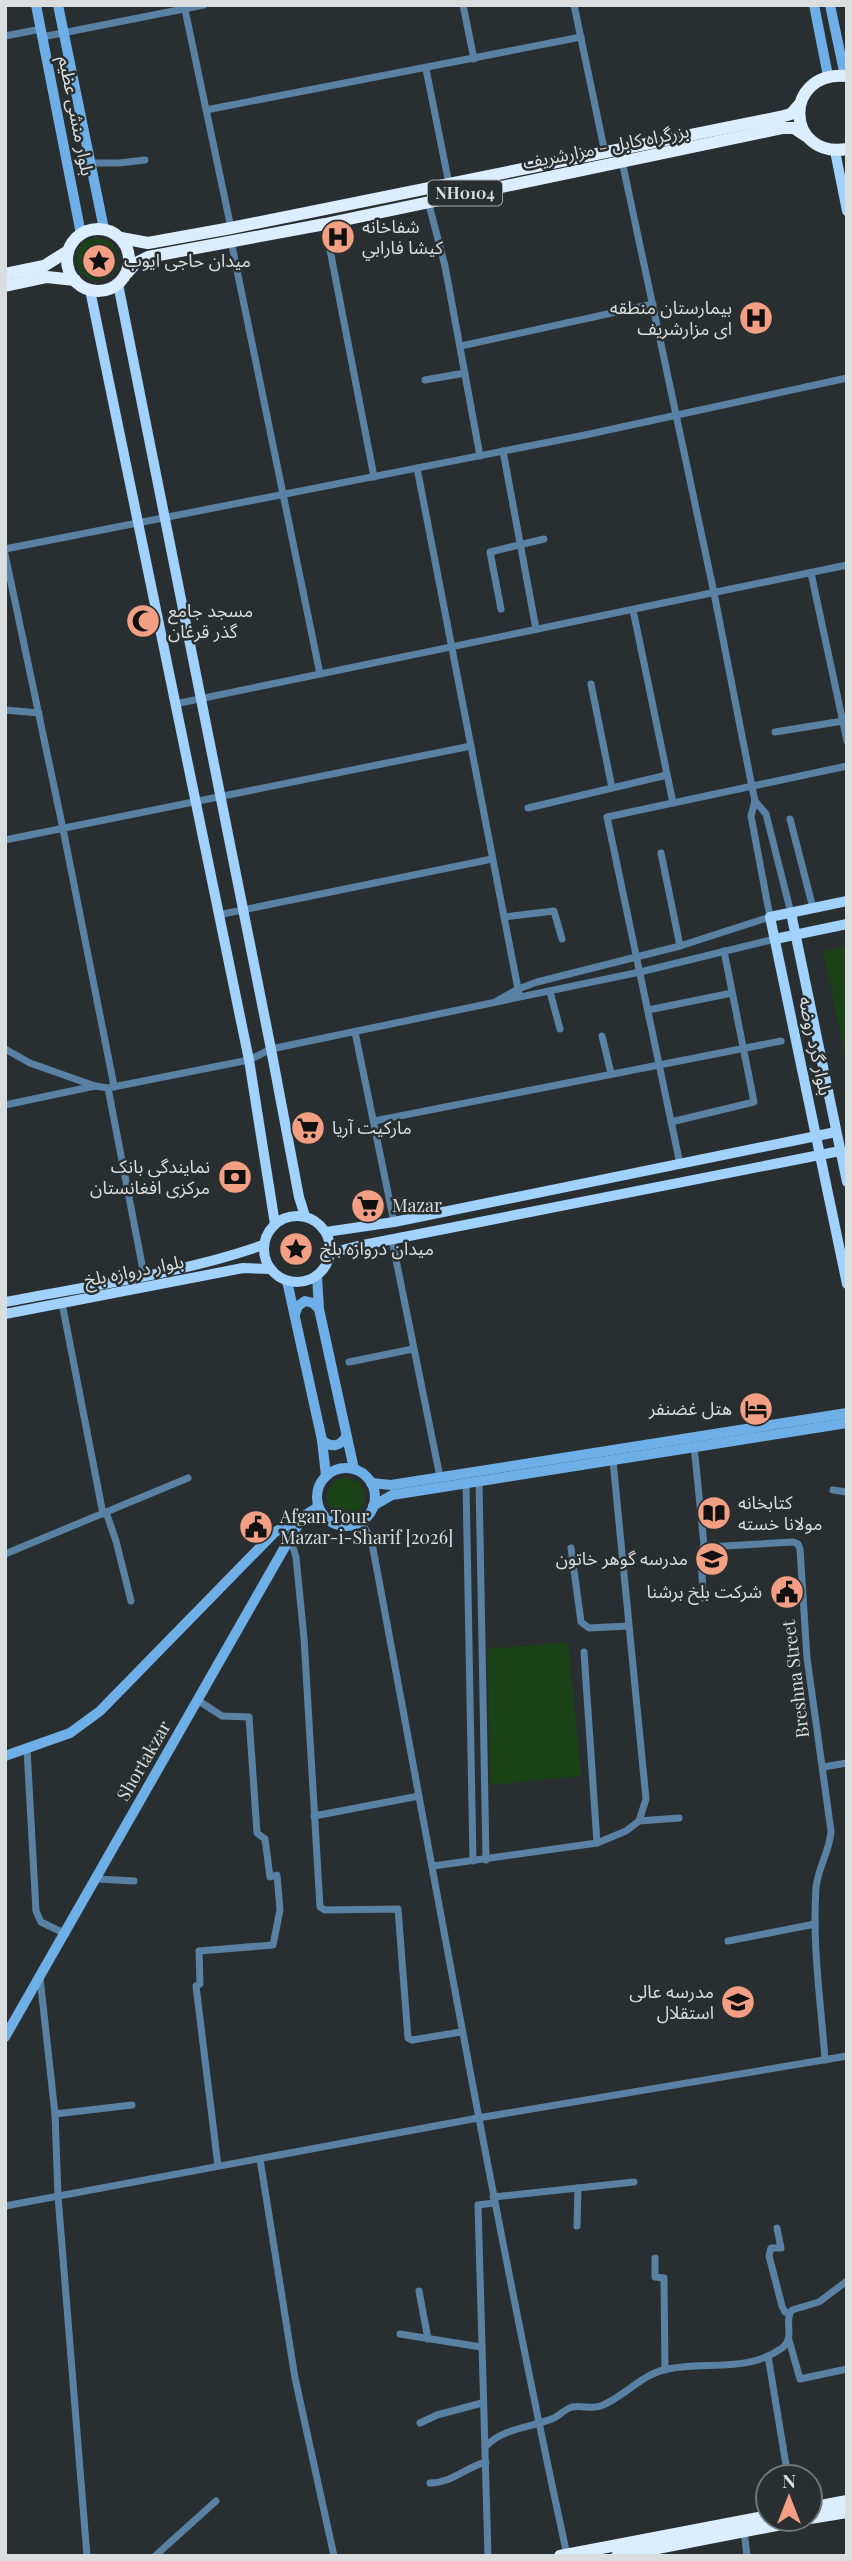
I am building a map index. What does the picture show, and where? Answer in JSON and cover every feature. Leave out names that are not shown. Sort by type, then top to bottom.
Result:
[{"type":"highway","points":[[828,76],[846,76]]},
{"type":"highway","name":"NH0104","points":[[799,105],[809,86],[828,76]]},
{"type":"highway","points":[[799,105],[801,126],[806,136]]},
{"type":"highway","name":"بزرگراه کابل - مزارشریف","points":[[127,273],[136,262],[149,257],[231,235],[449,184],[780,117],[791,114],[799,105]]},
{"type":"highway","name":"بزرگراه کابل - مزارشریف","points":[[121,238],[148,243],[325,224],[428,200],[783,128],[794,128],[806,136]]},
{"type":"highway","name":"NH0104","points":[[806,136],[824,149],[841,150]]},
{"type":"highway","points":[[5,274],[57,261],[81,234],[104,229]]},
{"type":"highway","name":"NH0104","points":[[104,229],[121,238]]},
{"type":"highway","points":[[121,238],[129,255],[127,273]]},
{"type":"highway","points":[[68,251],[67,262],[75,281]]},
{"type":"highway","name":"NH0104","points":[[118,284],[127,273]]},
{"type":"highway","points":[[5,286],[47,277],[75,281],[90,290],[104,290],[118,284]]},
{"type":"highway","points":[[824,2505],[847,2501]]},
{"type":"highway","points":[[824,2516],[847,2511]]},
{"type":"highway","points":[[565,2555],[754,2519]]},
{"type":"highway","points":[[617,2556],[754,2529]]},
{"type":"main road","points":[[841,150],[847,211]]},
{"type":"main road","points":[[118,284],[299,1197],[305,1216]]},
{"type":"main road","points":[[90,290],[249,1060],[275,1224]]},
{"type":"main road","points":[[770,917],[847,901]]},
{"type":"main road","name":"بلوار گرد روضه","points":[[791,913],[847,1182]]},
{"type":"main road","name":"بلوار گرد روضه","points":[[770,917],[847,1284]]},
{"type":"main road","points":[[775,939],[847,924]]},
{"type":"main road","points":[[326,1232],[394,1222],[836,1132]]},
{"type":"main road","points":[[330,1253],[840,1151]]},
{"type":"main road","points":[[289,1216],[305,1216],[317,1222],[326,1232],[330,1253],[317,1276],[308,1280],[287,1281],[270,1269],[264,1257],[265,1237],[275,1224],[289,1216]]},
{"type":"main road","name":"بلوار دروازه بلخ","points":[[5,1302],[144,1275],[240,1253],[263,1245]]},
{"type":"main road","name":"بلوار دروازه بلخ","points":[[5,1314],[243,1268],[270,1269]]},
{"type":"street","name":"بلوار منشی عظیم","points":[[36,5],[81,234]]},
{"type":"street","name":"بلوار منشی عظیم","points":[[58,5],[104,229]]},
{"type":"street","points":[[5,36],[63,33],[204,5]]},
{"type":"street","points":[[463,5],[474,59]]},
{"type":"street","points":[[574,5],[605,153]]},
{"type":"street","points":[[814,5],[828,76]]},
{"type":"street","points":[[830,5],[846,76]]},
{"type":"street","points":[[184,7],[320,674]]},
{"type":"street","points":[[206,110],[580,37]]},
{"type":"street","points":[[426,69],[449,184]]},
{"type":"street","points":[[92,163],[145,160]]},
{"type":"street","points":[[5,1105],[94,1086],[111,1087],[249,1060],[271,1049],[495,1002],[570,973],[680,946],[770,917],[751,816],[755,801],[714,593],[622,161]]},
{"type":"street","points":[[428,200],[445,266],[480,456]]},
{"type":"street","points":[[325,224],[374,478]]},
{"type":"street","points":[[460,346],[653,304]]},
{"type":"street","points":[[425,380],[465,373]]},
{"type":"street","points":[[144,1275],[63,829],[5,552],[166,516],[374,478],[847,379]]},
{"type":"street","points":[[503,451],[536,629]]},
{"type":"street","points":[[417,468],[518,993]]},
{"type":"street","points":[[501,609],[490,552],[544,539]]},
{"type":"street","points":[[176,704],[847,565]]},
{"type":"street","points":[[811,573],[847,741]]},
{"type":"street","points":[[633,610],[673,803]]},
{"type":"street","points":[[591,684],[612,788]]},
{"type":"street","points":[[5,709],[39,713]]},
{"type":"street","points":[[775,732],[843,721]]},
{"type":"street","points":[[5,841],[471,746]]},
{"type":"street","points":[[680,1164],[607,817],[847,766]]},
{"type":"street","points":[[528,808],[667,775]]},
{"type":"street","points":[[755,801],[766,814],[791,913]]},
{"type":"street","points":[[790,818],[813,908]]},
{"type":"street","points":[[661,853],[680,946]]},
{"type":"street","points":[[218,915],[492,859]]},
{"type":"street","points":[[504,917],[554,911],[562,939]]},
{"type":"street","points":[[518,993],[550,992],[775,939]]},
{"type":"street","points":[[671,1122],[753,1104],[724,951]]},
{"type":"street","points":[[550,992],[560,1029]]},
{"type":"street","points":[[648,1010],[732,993]]},
{"type":"street","points":[[355,1032],[394,1222]]},
{"type":"street","points":[[602,1036],[611,1073]]},
{"type":"street","points":[[374,1121],[781,1041]]},
{"type":"street","points":[[5,1049],[30,1063],[94,1086]]},
{"type":"street","points":[[393,1240],[440,1477]]},
{"type":"street","points":[[317,1276],[319,1309],[354,1469]]},
{"type":"street","points":[[287,1281],[322,1440],[326,1476]]},
{"type":"street","points":[[295,1314],[298,1306],[305,1301],[313,1303],[319,1309]]},
{"type":"street","points":[[62,1303],[104,1513],[116,1541],[131,1601]]},
{"type":"street","points":[[349,1362],[414,1349]]},
{"type":"street","points":[[371,1483],[391,1485],[847,1413]]},
{"type":"street","points":[[373,1506],[374,1490],[371,1483],[354,1469],[344,1468],[326,1476],[319,1485],[316,1496],[323,1515],[336,1525],[345,1526],[361,1522],[373,1506],[392,1495],[847,1423]]},
{"type":"street","points":[[322,1440],[335,1446],[342,1443],[346,1437]]},
{"type":"street","points":[[694,1447],[704,1545],[701,1552],[703,1598]]},
{"type":"street","points":[[612,1461],[646,1799],[639,1821]]},
{"type":"street","points":[[5,1554],[188,1478]]},
{"type":"street","points":[[479,1481],[486,1860]]},
{"type":"street","points":[[466,1483],[473,1861]]},
{"type":"street","points":[[833,1490],[847,1492]]},
{"type":"street","name":"Shortakzar","points":[[5,2037],[290,1538],[304,1516],[318,1507]]},
{"type":"street","points":[[5,1756],[70,1733],[100,1711],[275,1532],[304,1516]]},
{"type":"street","points":[[361,1522],[371,1538],[433,1866],[461,2032],[565,2555]]},
{"type":"street","points":[[290,1538],[296,1557],[304,1638],[322,1910],[398,1909],[408,2038],[412,2040],[461,2032]]},
{"type":"street","name":"Breshna Street","points":[[704,1545],[798,1544],[807,1658],[831,1831],[830,1844],[820,1865],[816,1885],[815,1924],[825,2060]]},
{"type":"street","points":[[571,1548],[581,1622],[589,1628],[628,1626]]},
{"type":"street","points":[[584,1652],[597,1843]]},
{"type":"street","points":[[199,1701],[222,1716],[249,1717],[257,1833],[265,1839],[270,1877],[277,1875],[280,1910],[272,1945],[198,1951],[200,1984],[196,1986],[218,2166]]},
{"type":"street","points":[[27,1749],[36,1911],[41,1922],[66,1934]]},
{"type":"street","points":[[823,1767],[847,1763]]},
{"type":"street","points":[[314,1816],[419,1796]]},
{"type":"street","points":[[433,1866],[597,1843],[626,1831],[639,1821],[679,1818]]},
{"type":"street","points":[[98,1878],[134,1881]]},
{"type":"street","points":[[728,1941],[815,1924]]},
{"type":"street","points":[[40,1978],[55,2114],[58,2196],[87,2556]]},
{"type":"street","points":[[5,2206],[478,2118],[847,2056]]},
{"type":"street","points":[[55,2114],[132,2105]]},
{"type":"street","points":[[260,2159],[295,2378],[334,2556]]},
{"type":"street","points":[[488,2556],[478,2205],[494,2200],[634,2182]]},
{"type":"street","points":[[578,2188],[578,2225]]},
{"type":"street","points":[[777,2228],[781,2248],[771,2248],[769,2256],[785,2312],[819,2302],[847,2281]]},
{"type":"street","points":[[655,2258],[655,2277],[664,2277],[665,2370]]},
{"type":"street","points":[[419,2291],[428,2339]]},
{"type":"street","points":[[789,2313],[789,2340],[800,2379],[847,2369]]},
{"type":"street","points":[[400,2334],[481,2347]]},
{"type":"street","points":[[486,2446],[495,2437],[554,2418],[570,2407],[601,2407],[653,2374],[714,2364],[739,2365],[768,2356],[785,2346],[789,2340]]},
{"type":"street","points":[[768,2356],[786,2463]]},
{"type":"street","points":[[420,2423],[437,2415],[482,2403]]},
{"type":"street","points":[[430,2483],[449,2480],[474,2465],[486,2462]]},
{"type":"street","points":[[155,2556],[216,2501]]},
{"type":"street","points":[[744,2531],[747,2556]]},
{"type":"green space","points":[[97,238],[112,244],[118,259],[112,274],[97,280],[82,274],[76,259],[82,244]]},
{"type":"green space","points":[[847,946],[847,1065],[823,951]]},
{"type":"green space","points":[[346,1478],[359,1484],[365,1497],[359,1510],[346,1516],[333,1510],[327,1497],[333,1484]]},
{"type":"green space","points":[[568,1642],[581,1776],[490,1785],[488,1649]]},
{"type":"place","name":"شفاخانه كيشا فارابي","points":[[338,237]]},
{"type":"place","name":"میدان حاجی ایوب","points":[[99,261]]},
{"type":"place","name":"بیمارستان منطقه ای مزارشریف","points":[[756,318]]},
{"type":"place","name":"مسجد جامع گذر قرغان","points":[[143,621]]},
{"type":"place","name":"مارکیت آریا","points":[[308,1128]]},
{"type":"place","name":"نمایندگی بانک مرکزی افغانستان","points":[[235,1177]]},
{"type":"place","name":"Mazar","points":[[368,1206]]},
{"type":"place","name":"میدان دروازه بلخ","points":[[296,1249]]},
{"type":"place","name":"هتل غضنفر","points":[[756,1409]]},
{"type":"place","name":"کتابخانه مولانا خسته","points":[[714,1513]]},
{"type":"place","name":"Afgan Tour Mazar-i-Sharif [2026]","points":[[256,1527]]},
{"type":"place","name":"مدرسه گوهر خاتون","points":[[712,1559]]},
{"type":"place","name":"شرکت بلخ برشنا","points":[[787,1592]]},
{"type":"place","name":"مدرسه عالی استقلال","points":[[738,2002]]}]
